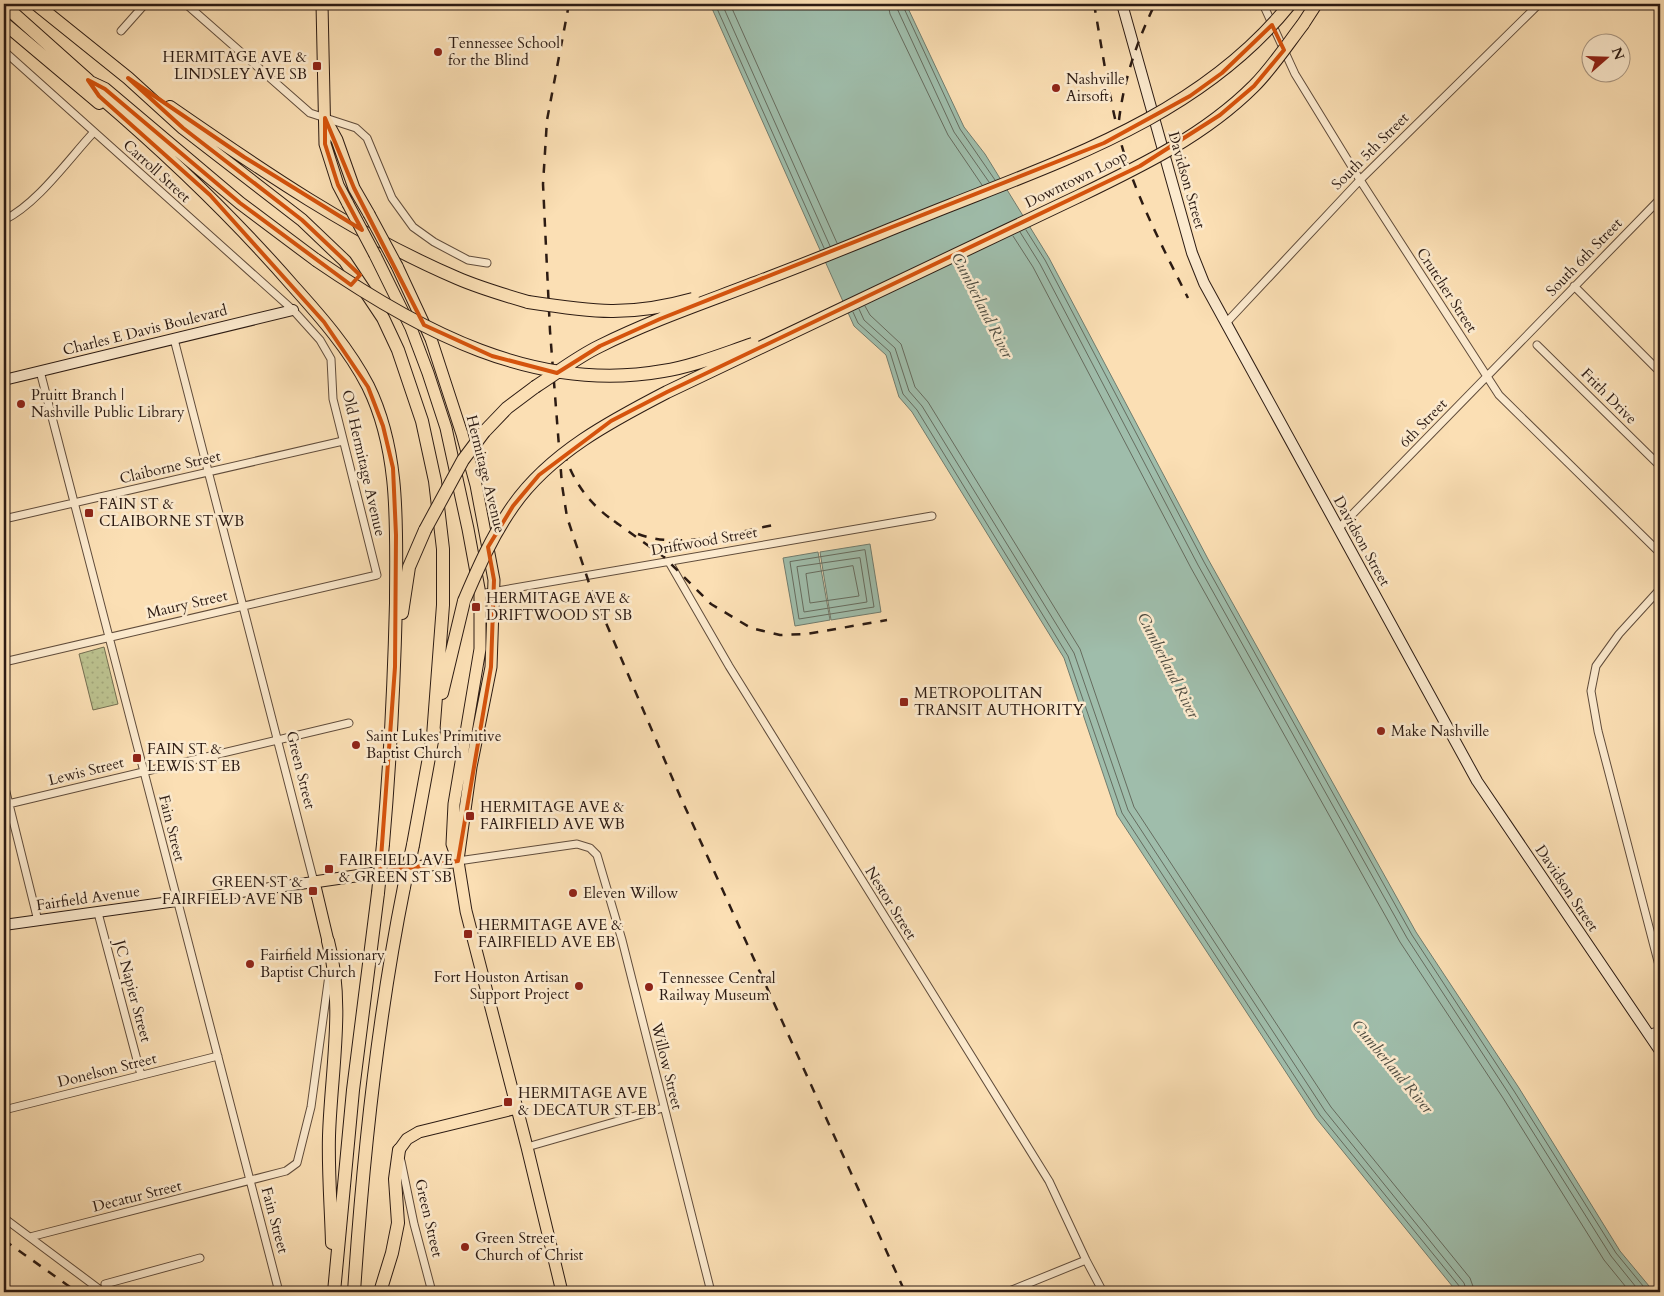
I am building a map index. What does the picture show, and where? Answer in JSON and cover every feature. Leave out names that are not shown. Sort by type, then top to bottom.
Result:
[{"type":"highway","points":[[36,4],[128,78],[183,128],[302,220],[345,261],[378,311],[398,350],[422,421],[435,481],[444,549],[443,605],[433,736]]},
{"type":"highway","name":"Downtown Loop","points":[[773,276],[1049,167],[1144,122],[1190,96],[1222,73],[1270,28],[1290,4]]},
{"type":"highway","name":"Downtown Loop","points":[[808,326],[833,312],[1140,166],[1184,141],[1220,115],[1254,86],[1303,24],[1316,4]]},
{"type":"highway","points":[[4,5],[88,80],[99,96],[151,140],[210,196],[274,264],[324,322],[351,358],[368,388],[383,426],[392,468],[396,535],[395,668],[383,844],[353,1090],[334,1292]]},
{"type":"highway","points":[[4,24],[132,131],[151,140]]},
{"type":"highway","points":[[128,78],[318,205],[398,250],[456,278],[528,302],[591,312],[658,309],[773,276]]},
{"type":"highway","points":[[88,80],[106,89],[240,203],[316,260],[380,301],[468,347],[557,373],[615,376],[663,371],[691,365],[808,326]]},
{"type":"highway","points":[[395,668],[409,567],[425,530],[462,460],[484,432],[507,408],[571,362],[600,346],[660,319],[773,276]]},
{"type":"highway","points":[[354,1292],[376,1054],[390,954],[450,653],[464,601],[482,557],[513,506],[539,475],[574,446],[611,421],[667,392],[808,326]]},
{"type":"highway","points":[[328,941],[335,967],[337,1002],[329,1138],[334,1292]]},
{"type":"highway","points":[[380,1292],[392,1253],[398,1223],[395,1179],[399,1150]]},
{"type":"main road","name":"Hermitage Avenue","points":[[322,4],[325,144],[338,185],[411,328],[446,428],[462,495],[480,594],[480,649],[454,804],[452,844],[458,861],[466,910],[562,1292]]},
{"type":"main road","name":"Hermitage Avenue","points":[[325,118],[337,140],[354,188],[397,266],[431,339],[462,434],[485,529],[495,590],[491,667],[471,767],[458,861]]},
{"type":"main road","name":"Fairfield Avenue","points":[[314,882],[458,861]]},
{"type":"main road","name":"Green Street","points":[[314,882],[328,941]]},
{"type":"main road","points":[[399,1150],[407,1139],[419,1132],[517,1108]]},
{"type":"street","points":[[121,31],[145,4]]},
{"type":"street","points":[[186,4],[310,113],[356,128],[367,138],[392,198],[413,227],[434,242],[468,260],[487,263]]},
{"type":"street","name":"Davidson Street","points":[[1122,4],[1192,253],[1204,283],[1477,781],[1660,1051]]},
{"type":"street","name":"Crutcher Street","points":[[1263,4],[1295,74],[1360,180],[1499,395],[1660,553]]},
{"type":"street","name":"South 5th Street","points":[[1226,323],[1360,180],[1539,4]]},
{"type":"street","name":"Carroll Street","points":[[4,51],[293,310]]},
{"type":"street","points":[[4,220],[14,215],[37,195],[94,133]]},
{"type":"street","name":"South 6th Street","points":[[1527,335],[1660,199]]},
{"type":"street","points":[[1574,286],[1660,372]]},
{"type":"street","name":"Charles E Davis Boulevard","points":[[4,380],[293,310]]},
{"type":"street","name":"Old Hermitage Avenue","points":[[293,310],[320,340],[331,358],[333,399],[377,575]]},
{"type":"street","name":"6th Street","points":[[1338,529],[1527,335]]},
{"type":"street","name":"Green Street","points":[[174,339],[314,882]]},
{"type":"street","name":"Frith Drive","points":[[1538,345],[1660,466]]},
{"type":"street","name":"Fain Street","points":[[40,371],[176,900],[280,1292]]},
{"type":"street","name":"Claiborne Street","points":[[4,520],[343,440]]},
{"type":"street","name":"Driftwood Street","points":[[480,594],[932,516]]},
{"type":"street","name":"Nestor Street","points":[[669,562],[729,666],[1049,1181],[1086,1260],[1104,1292]]},
{"type":"street","name":"Maury Street","points":[[4,662],[108,636],[377,575]]},
{"type":"street","points":[[1660,589],[1619,634],[1596,666],[1592,682],[1594,714],[1598,731],[1660,969]]},
{"type":"street","name":"Lewis Street","points":[[6,804],[349,723]]},
{"type":"street","points":[[4,784],[6,804],[38,921]]},
{"type":"street","name":"Fairfield Avenue","points":[[458,861],[577,844],[592,849]]},
{"type":"street","name":"Willow Street","points":[[592,849],[599,860],[622,940],[711,1292]]},
{"type":"street","name":"Fairfield Avenue","points":[[4,926],[176,900],[314,882]]},
{"type":"street","name":"JC Napier Street","points":[[98,913],[141,1075]]},
{"type":"street","name":"Green Street","points":[[250,1181],[286,1171],[297,1163],[311,1107],[329,981],[328,941]]},
{"type":"street","points":[[1648,1034],[1660,1030]]},
{"type":"street","name":"Donelson Street","points":[[4,1110],[218,1056]]},
{"type":"street","points":[[527,1147],[663,1108]]},
{"type":"street","name":"Green Street","points":[[399,1150],[414,1224],[432,1292]]},
{"type":"street","name":"Decatur Street","points":[[30,1237],[250,1181]]},
{"type":"street","points":[[4,1218],[103,1292]]},
{"type":"street","points":[[105,1284],[200,1258]]},
{"type":"street","points":[[1006,1292],[1086,1260]]},
{"type":"highlighted area","points":[[1272,25],[1284,50],[1254,86],[1220,115],[1140,166],[667,392],[611,421],[539,475],[513,506],[488,547],[494,580],[491,667],[458,861],[380,872],[395,667],[396,535],[393,468],[383,426],[368,387],[324,322],[210,195],[99,96],[88,80],[105,89],[240,203],[351,285],[360,275],[302,220],[183,128],[128,78],[244,157],[362,230],[338,185],[325,144],[325,118],[354,188],[424,325],[492,356],[557,373],[600,346],[660,319],[1104,143],[1190,96],[1222,73]]},
{"type":"green space","points":[[104,647],[118,704],[93,710],[79,654]]},
{"type":"water","name":"Cumberland River","points":[[710,4],[906,4],[964,127],[985,154],[1049,258],[1208,559],[1416,932],[1519,1088],[1620,1251],[1654,1292],[1457,1292],[1316,1118],[1117,815],[1064,658],[912,412],[899,397],[886,355],[854,326]]},
{"type":"water","points":[[870,544],[881,612],[831,620],[820,552]]},
{"type":"water","points":[[818,552],[830,620],[795,626],[783,558]]},
{"type":"railway","points":[[569,4],[547,120],[543,184],[550,331],[562,485],[567,517],[589,583],[680,796],[905,1292]]},
{"type":"railway","points":[[1094,4],[1113,108],[1129,169],[1149,219],[1188,298]]},
{"type":"railway","points":[[1119,120],[1132,60],[1155,4]]},
{"type":"railway","points":[[564,452],[572,474],[584,493],[599,510],[618,524]]},
{"type":"railway","points":[[614,521],[664,557],[711,604],[751,628],[780,635],[807,634],[887,620]]},
{"type":"railway","points":[[638,534],[654,538],[689,540],[726,535],[779,524]]},
{"type":"railway","points":[[4,1240],[77,1292]]},
{"type":"place","name":"Tennessee School for the Blind","points":[[438,52]]},
{"type":"place","name":"HERMITAGE AVE & LINDSLEY AVE SB","points":[[317,66]]},
{"type":"place","name":"Nashville Airsoft","points":[[1056,88]]},
{"type":"place","name":"Pruitt Branch | Nashville Public Library","points":[[21,404]]},
{"type":"place","name":"FAIN ST & CLAIBORNE ST WB","points":[[89,513]]},
{"type":"place","name":"HERMITAGE AVE & DRIFTWOOD ST SB","points":[[476,607]]},
{"type":"place","name":"METROPOLITAN TRANSIT AUTHORITY","points":[[904,702]]},
{"type":"place","name":"Make Nashville","points":[[1381,731]]},
{"type":"place","name":"Saint Lukes Primitive Baptist Church","points":[[356,745]]},
{"type":"place","name":"FAIN ST & LEWIS ST EB","points":[[137,758]]},
{"type":"place","name":"HERMITAGE AVE & FAIRFIELD AVE WB","points":[[470,816]]},
{"type":"place","name":"FAIRFIELD AVE & GREEN ST SB","points":[[329,869]]},
{"type":"place","name":"GREEN ST & FAIRFIELD AVE NB","points":[[313,891]]},
{"type":"place","name":"Eleven Willow","points":[[573,893]]},
{"type":"place","name":"HERMITAGE AVE & FAIRFIELD AVE EB","points":[[468,934]]},
{"type":"place","name":"Fairfield Missionary Baptist Church","points":[[250,964]]},
{"type":"place","name":"Fort Houston Artisan Support Project","points":[[579,986]]},
{"type":"place","name":"Tennessee Central Railway Museum","points":[[649,987]]},
{"type":"place","name":"HERMITAGE AVE & DECATUR ST EB","points":[[508,1102]]},
{"type":"place","name":"Green Street Church of Christ","points":[[465,1247]]}]
